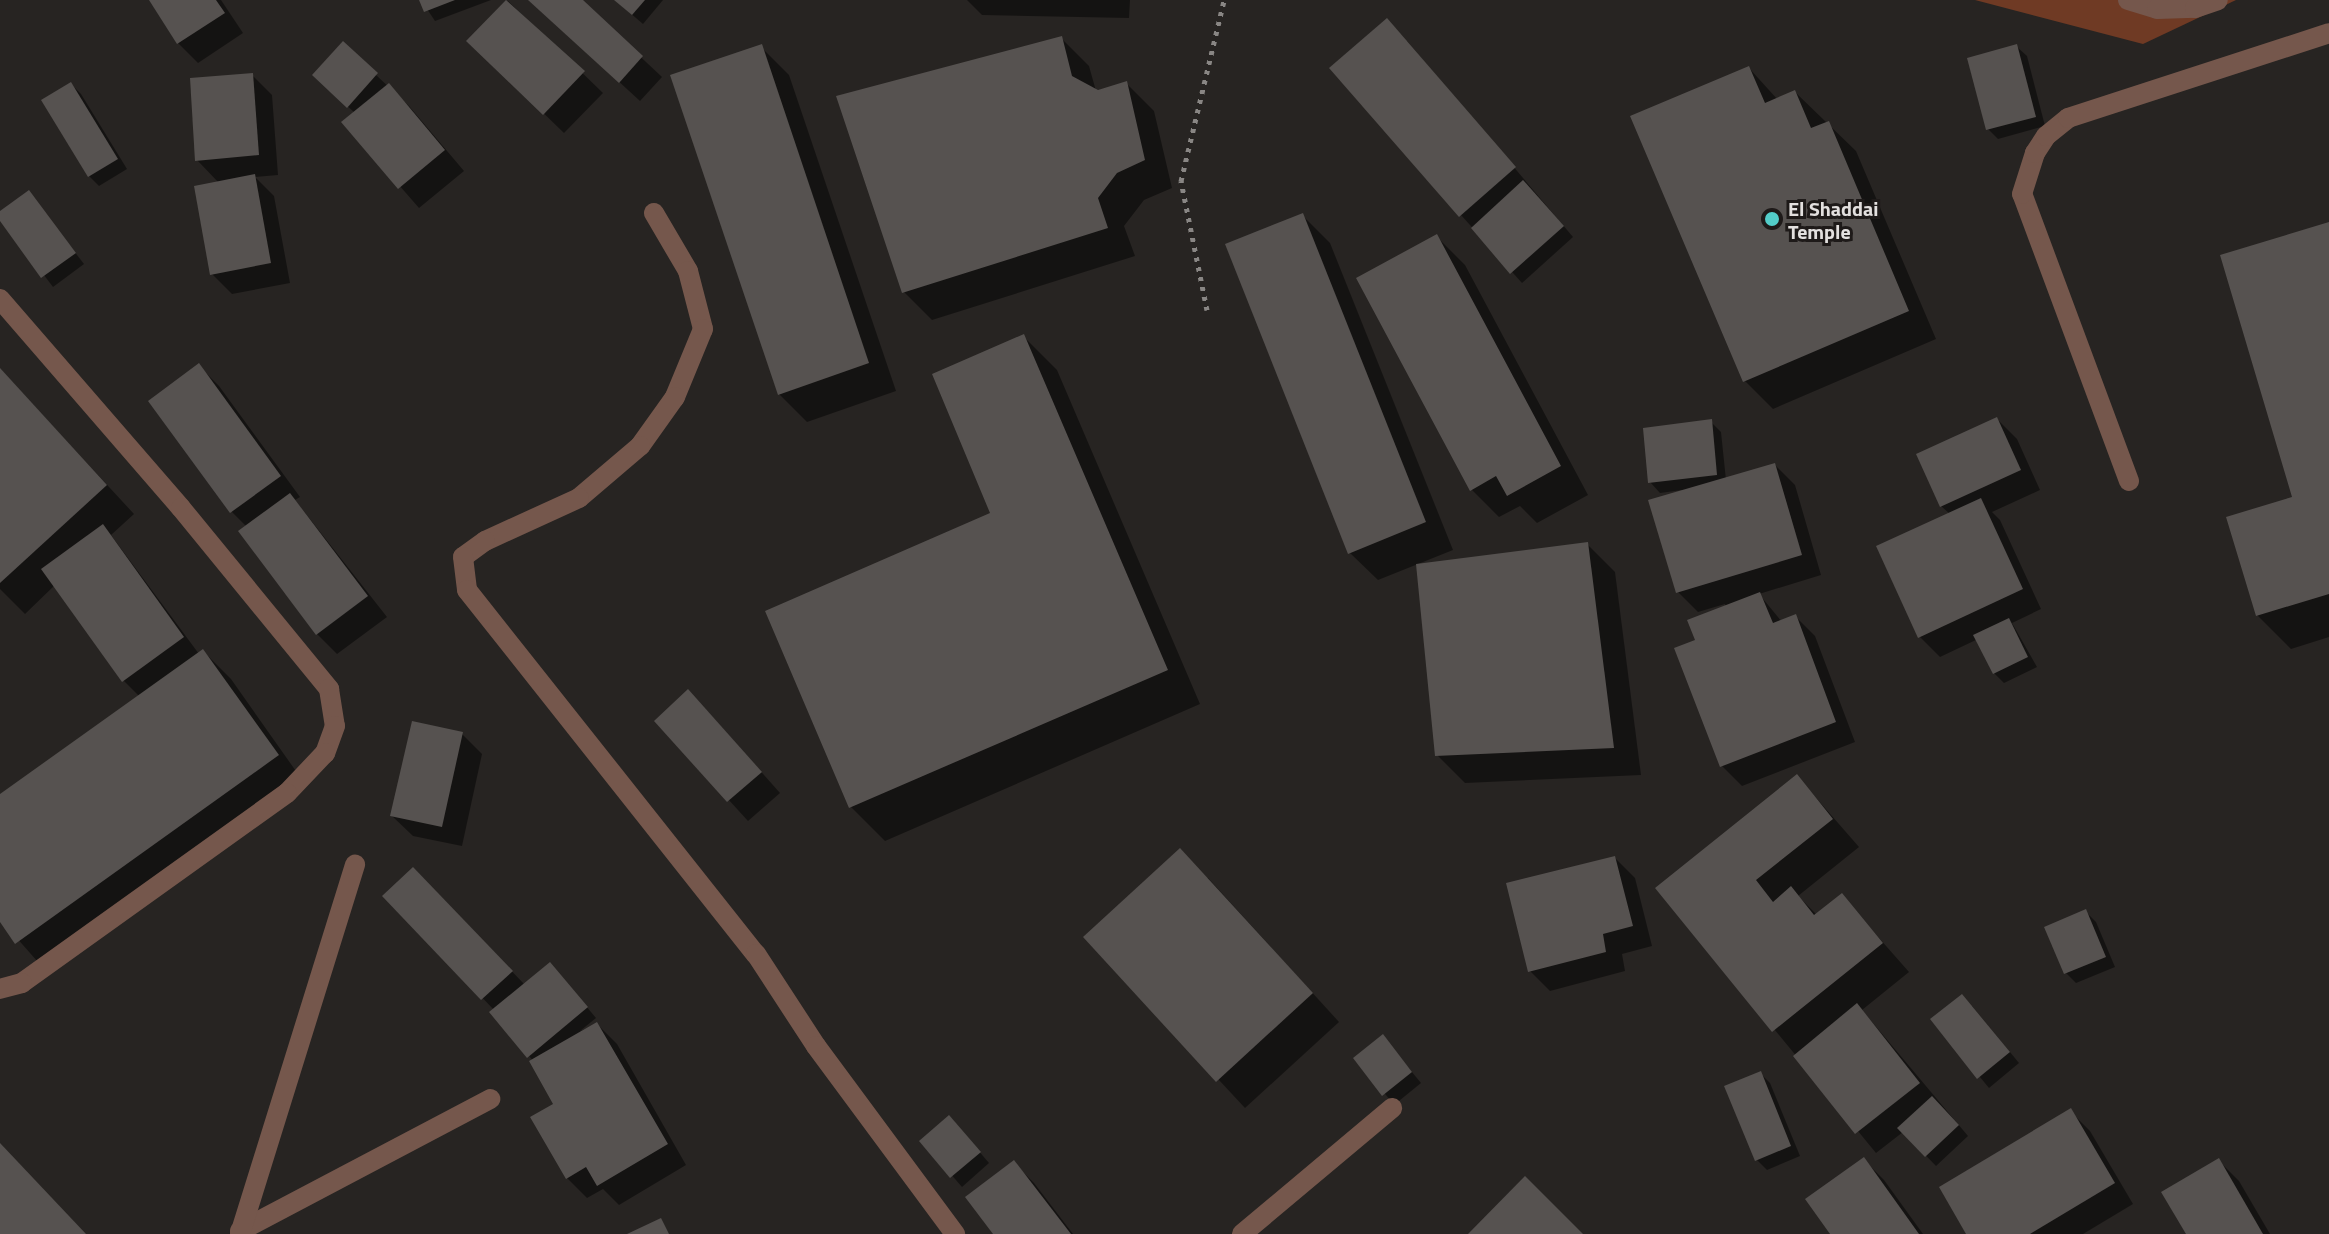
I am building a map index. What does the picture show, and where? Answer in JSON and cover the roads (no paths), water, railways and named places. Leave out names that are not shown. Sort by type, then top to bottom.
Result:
[{"type":"street","points":[[2128,0],[2157,9],[2195,8],[2218,0]]},
{"type":"street","points":[[2129,481],[2022,194],[2035,153],[2046,136],[2068,118],[2329,33]]},
{"type":"street","points":[[654,213],[688,271],[703,329],[675,397],[640,446],[579,498],[485,541],[463,557],[467,590],[756,954],[816,1046],[955,1234]]},
{"type":"street","points":[[0,299],[181,508],[329,689],[335,726],[325,753],[287,793],[22,983],[0,989]]},
{"type":"street","points":[[240,1232],[355,864]]},
{"type":"street","points":[[240,1232],[490,1099]]},
{"type":"street","points":[[1242,1234],[1392,1108]]},
{"type":"place","name":"El Shaddai Temple","points":[[1772,219]]}]
